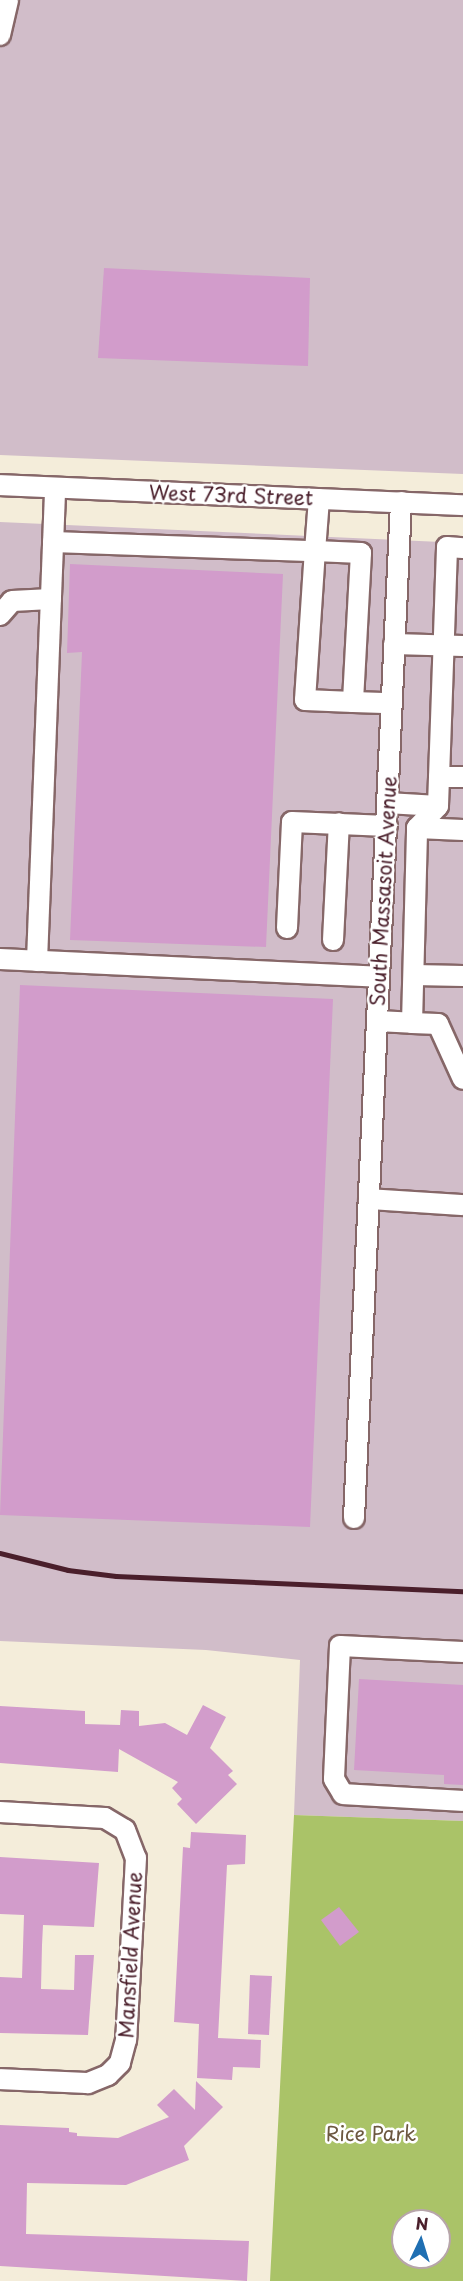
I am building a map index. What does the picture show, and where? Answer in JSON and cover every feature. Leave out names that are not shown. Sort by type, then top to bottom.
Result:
[{"type":"street","points":[[0,35],[8,0]]},
{"type":"street","name":"West 73rd Street","points":[[0,485],[463,505]]},
{"type":"street","points":[[37,961],[55,488]]},
{"type":"street","points":[[319,499],[305,700],[391,703]]},
{"type":"street","name":"South Massasoit Avenue","points":[[354,1518],[401,502]]},
{"type":"street","points":[[53,542],[361,553],[353,702]]},
{"type":"street","points":[[412,1023],[417,828],[438,806],[439,777],[454,646],[447,547],[463,548]]},
{"type":"street","points":[[0,615],[12,601],[51,599]]},
{"type":"street","points":[[394,644],[454,646]]},
{"type":"street","points":[[439,777],[463,777]]},
{"type":"street","points":[[387,803],[438,806]]},
{"type":"street","points":[[287,928],[292,822],[387,826]]},
{"type":"street","points":[[333,940],[339,823]]},
{"type":"street","points":[[417,828],[463,830]]},
{"type":"street","points":[[0,958],[379,977]]},
{"type":"street","points":[[414,975],[463,976]]},
{"type":"street","points":[[377,1021],[438,1024],[463,1079]]},
{"type":"street","points":[[369,1199],[463,1205]]},
{"type":"street","points":[[463,1652],[340,1647],[334,1779],[343,1794],[463,1801]]},
{"type":"street","name":"Mansfield Avenue","points":[[0,1812],[105,1818],[130,1837],[136,1858],[124,2054],[114,2070],[88,2083],[0,2079]]},
{"type":"shaded area","points":[[0,0],[463,0],[463,474],[0,455]]},
{"type":"shaded area","points":[[0,522],[463,543],[463,1821],[294,1815],[300,1660],[206,1650],[0,1641]]},
{"type":"green space","name":"Rice Park","points":[[294,1815],[463,1821],[463,2281],[270,2281]]},
{"type":"building","points":[[104,268],[310,278],[308,366],[98,358]]},
{"type":"building","points":[[70,564],[283,574],[266,947],[70,940],[82,652],[67,653]]},
{"type":"building","points":[[20,985],[333,999],[310,1527],[0,1515]]},
{"type":"building","points":[[359,1679],[463,1685],[463,1785],[444,1784],[444,1775],[354,1770]]},
{"type":"building","points":[[203,1705],[226,1717],[210,1748],[233,1771],[228,1775],[237,1784],[196,1824],[177,1804],[182,1799],[172,1788],[178,1782],[119,1749],[118,1772],[0,1763],[0,1706],[85,1711],[85,1724],[120,1725],[121,1710],[139,1711],[139,1726],[165,1723],[187,1735]]},
{"type":"building","points":[[191,1832],[246,1835],[245,1864],[227,1865],[218,2038],[261,2040],[260,2068],[233,2067],[232,2080],[197,2078],[199,2024],[174,2022],[183,1847],[190,1848]]},
{"type":"building","points":[[0,1857],[99,1863],[94,1927],[43,1925],[41,1989],[74,1990],[75,1955],[94,1955],[88,2035],[0,2033],[0,1977],[22,1978],[24,1915],[0,1914]]},
{"type":"building","points":[[339,1907],[359,1932],[340,1946],[321,1920]]},
{"type":"building","points":[[250,1975],[272,1976],[269,2035],[248,2034]]},
{"type":"building","points":[[196,2081],[223,2107],[184,2146],[189,2160],[126,2185],[27,2183],[26,2234],[249,2241],[247,2281],[0,2266],[0,2125],[69,2128],[69,2132],[77,2133],[77,2136],[118,2138],[169,2117],[157,2105],[174,2089],[195,2110]]},
{"type":"railway","points":[[0,1553],[68,1570],[116,1576],[463,1591]]}]
